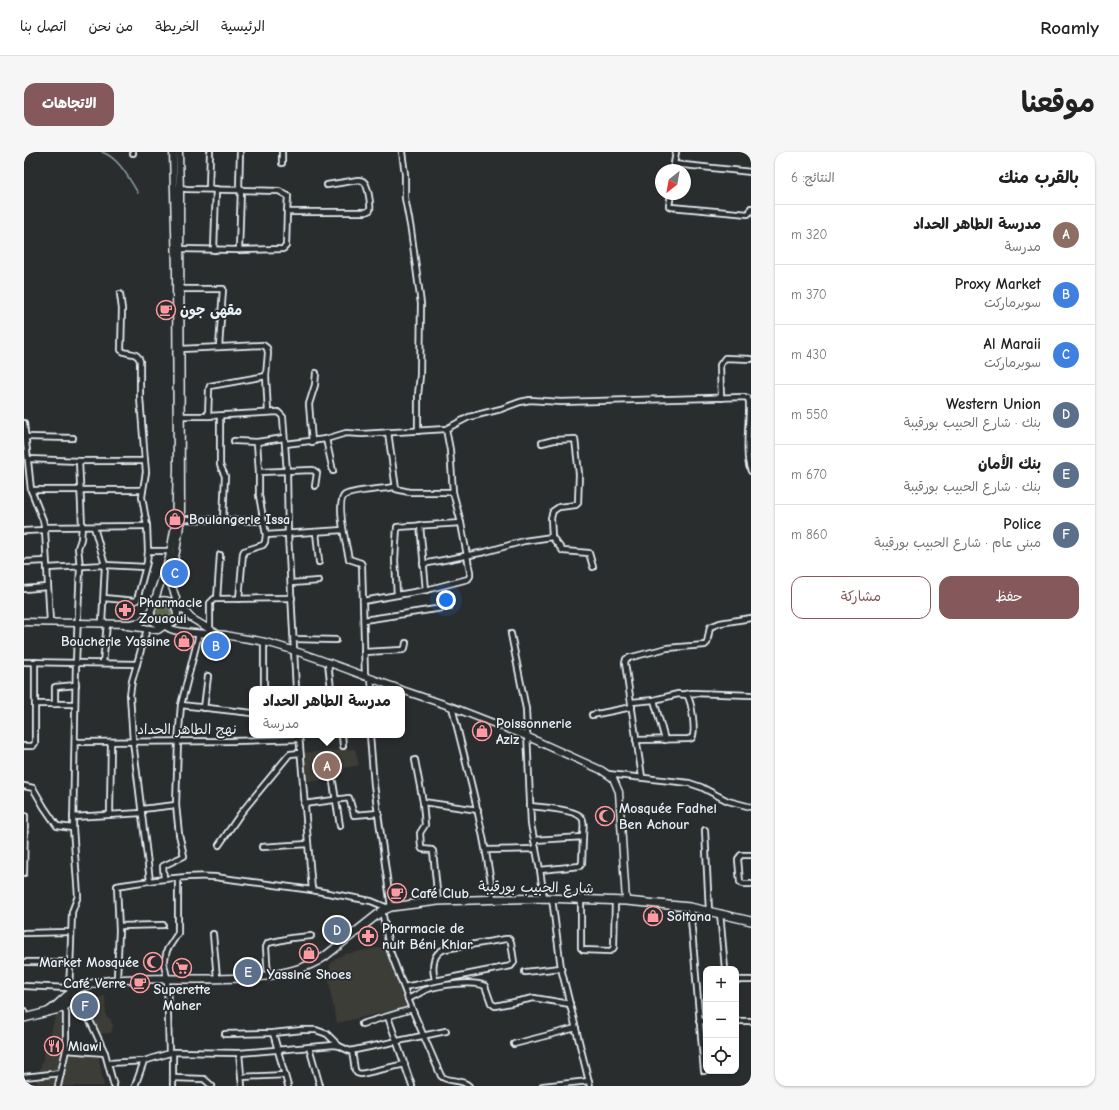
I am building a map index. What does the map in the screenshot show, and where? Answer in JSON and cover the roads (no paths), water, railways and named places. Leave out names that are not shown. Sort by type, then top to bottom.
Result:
[{"type":"main road","name":"شارع الحبيب بورقيبة","points":[[387,909],[438,901],[492,898],[548,898],[626,901],[690,907],[751,921]]},
{"type":"main road","points":[[24,1016],[59,1010],[73,992],[118,979],[268,976],[296,971],[313,964],[324,957],[387,909]]},
{"type":"street","points":[[24,622],[104,624],[143,621],[153,605],[171,551],[176,519],[178,423],[176,278],[179,190],[173,152]]},
{"type":"street","points":[[178,416],[181,349],[179,152]]},
{"type":"street","points":[[209,189],[210,152]]},
{"type":"street","points":[[239,250],[240,152]]},
{"type":"street","points":[[282,152],[282,163]]},
{"type":"street","points":[[402,152],[405,174],[405,198],[421,304],[418,431]]},
{"type":"street","points":[[674,164],[676,152]]},
{"type":"street","points":[[691,166],[751,172]]},
{"type":"street","points":[[287,212],[366,212],[370,210],[371,207],[366,184],[362,181],[358,180],[327,185]]},
{"type":"street","points":[[214,250],[216,189]]},
{"type":"street","points":[[179,190],[240,189],[279,191],[284,192],[288,196],[286,246],[283,249],[180,249]]},
{"type":"street","points":[[670,200],[669,206],[671,207],[748,214],[751,208]]},
{"type":"street","points":[[181,290],[223,289],[219,347]]},
{"type":"street","points":[[104,598],[137,600],[148,551],[147,526],[142,497],[146,472],[140,398],[140,361],[134,354],[124,353],[121,350],[122,308],[120,294]]},
{"type":"street","points":[[181,349],[263,345],[268,353],[266,376],[268,412]]},
{"type":"street","points":[[721,398],[720,365],[723,361],[727,358],[751,359]]},
{"type":"street","points":[[312,442],[309,404],[315,385],[316,373]]},
{"type":"street","points":[[208,416],[210,386],[266,376]]},
{"type":"street","points":[[285,444],[312,442],[346,433],[446,429],[470,417],[530,400],[562,402],[745,397],[749,399],[750,413],[748,441],[751,471]]},
{"type":"street","points":[[178,416],[220,416],[268,412],[278,412],[282,415],[287,472],[288,534],[296,686]]},
{"type":"street","points":[[220,416],[220,465],[225,476],[223,520]]},
{"type":"street","points":[[116,623],[129,627],[158,630],[175,621],[177,614],[175,607],[175,596],[170,576],[176,552],[181,519],[178,423]]},
{"type":"street","points":[[24,424],[26,452],[29,459],[31,490],[45,528],[50,622]]},
{"type":"street","points":[[363,601],[426,590],[468,579],[470,574],[461,523],[453,492],[450,450],[446,429]]},
{"type":"street","points":[[388,432],[395,487],[397,490],[409,492],[453,492]]},
{"type":"street","points":[[26,438],[73,438]]},
{"type":"street","points":[[234,441],[257,442],[284,438]]},
{"type":"street","points":[[326,439],[333,471]]},
{"type":"street","points":[[542,443],[554,440],[575,439],[579,474],[578,503],[576,505],[560,507],[553,511],[551,518],[552,537],[563,551],[589,553],[594,567]]},
{"type":"street","points":[[240,599],[243,553],[244,551],[264,545],[266,542],[259,495],[257,442]]},
{"type":"street","points":[[29,459],[145,461]]},
{"type":"street","points":[[79,461],[82,526],[81,539],[78,548],[80,567],[76,662],[73,818],[78,896],[73,910],[70,962],[73,992],[92,1025],[105,1053],[109,1063],[114,1086]]},
{"type":"street","points":[[259,472],[316,471],[315,486]]},
{"type":"street","points":[[24,482],[30,482]]},
{"type":"street","points":[[365,677],[362,564],[349,559],[343,530],[341,505],[344,496],[395,487]]},
{"type":"street","points":[[31,490],[143,490]]},
{"type":"street","points":[[181,519],[264,521]]},
{"type":"street","points":[[397,595],[395,564],[397,528],[400,526],[461,523]]},
{"type":"street","points":[[420,525],[426,590]]},
{"type":"street","points":[[24,531],[82,526],[147,526]]},
{"type":"street","points":[[94,527],[105,565],[103,663]]},
{"type":"street","points":[[266,534],[343,530]]},
{"type":"street","points":[[316,532],[319,562]]},
{"type":"street","points":[[424,564],[485,552],[524,541],[552,537]]},
{"type":"street","points":[[148,551],[171,551]]},
{"type":"street","points":[[217,599],[220,555]]},
{"type":"street","points":[[24,562],[46,561]]},
{"type":"street","points":[[46,568],[105,565],[145,567]]},
{"type":"street","points":[[291,583],[319,581]]},
{"type":"street","points":[[24,589],[47,587]]},
{"type":"street","points":[[210,630],[210,603],[212,600],[292,598]]},
{"type":"street","points":[[153,605],[156,602],[164,600],[172,603],[175,607],[184,610],[191,618],[218,634]]},
{"type":"street","points":[[364,620],[449,607]]},
{"type":"street","points":[[150,612],[156,624],[173,630],[199,634],[218,634],[264,642],[294,651],[392,686]]},
{"type":"street","points":[[642,777],[625,663],[627,658],[668,648],[705,645],[707,643],[710,627],[720,623],[751,618]]},
{"type":"street","points":[[147,629],[130,688],[133,741],[150,881]]},
{"type":"street","points":[[164,879],[163,866],[184,856],[179,834],[176,805],[178,741],[181,705],[199,634]]},
{"type":"street","points":[[511,634],[527,721],[526,736],[530,806],[534,840],[540,870],[548,898],[561,968],[589,1084],[543,1086]]},
{"type":"street","points":[[294,639],[336,640]]},
{"type":"street","points":[[264,642],[264,686]]},
{"type":"street","points":[[364,652],[402,650],[405,648],[406,643]]},
{"type":"street","points":[[24,662],[137,664]]},
{"type":"street","points":[[24,746],[33,746],[35,744],[35,662]]},
{"type":"street","points":[[328,663],[331,686]]},
{"type":"street","points":[[204,708],[208,676]]},
{"type":"street","points":[[371,679],[372,686]]},
{"type":"street","points":[[55,704],[55,687],[76,686]]},
{"type":"street","points":[[405,690],[526,736],[608,774],[680,781],[694,784],[728,801],[751,807]]},
{"type":"street","points":[[592,715],[678,694],[751,695]]},
{"type":"street","points":[[636,740],[692,738],[694,734],[690,701],[689,697],[685,694]]},
{"type":"street","points":[[654,700],[665,740]]},
{"type":"street","points":[[35,704],[75,704]]},
{"type":"street","points":[[181,705],[249,713]]},
{"type":"street","points":[[452,707],[478,810],[486,850],[492,898]]},
{"type":"street","name":"نهج الطاهر الحداد","points":[[75,742],[178,741],[249,737]]},
{"type":"street","points":[[299,738],[312,890]]},
{"type":"street","points":[[343,738],[344,746]]},
{"type":"street","points":[[370,738],[374,785],[379,813],[390,951],[412,1009],[443,1077],[446,1079],[462,1081],[469,1086]]},
{"type":"street","points":[[110,814],[111,742]]},
{"type":"street","points":[[219,845],[241,813],[288,756],[290,754],[300,753]]},
{"type":"street","points":[[415,760],[423,802],[425,826],[420,833],[420,847],[422,849],[431,849],[433,851],[438,901]]},
{"type":"street","points":[[608,774],[616,783],[619,792],[626,901]]},
{"type":"street","points":[[333,782],[340,826]]},
{"type":"street","points":[[24,786],[33,788],[57,826],[73,828]]},
{"type":"street","points":[[304,804],[349,798],[355,816],[379,813]]},
{"type":"street","points":[[423,802],[478,810]]},
{"type":"street","points":[[73,818],[142,811],[176,805]]},
{"type":"street","points":[[530,806],[555,808],[578,814],[583,821],[582,863],[580,866],[540,870]]},
{"type":"street","points":[[24,873],[25,816]]},
{"type":"street","points":[[705,830],[709,911]]},
{"type":"street","points":[[534,840],[583,837]]},
{"type":"street","points":[[262,847],[308,844]]},
{"type":"street","points":[[486,850],[536,849]]},
{"type":"street","points":[[751,855],[741,855],[738,861],[740,882],[743,884],[751,884]]},
{"type":"street","points":[[118,979],[119,926],[117,886],[164,879],[215,877],[312,890],[371,900],[382,904],[387,909]]},
{"type":"street","points":[[173,1086],[167,978],[164,969],[164,961],[167,950],[176,937],[178,929],[178,879]]},
{"type":"street","points":[[581,900],[581,948],[583,950],[603,951],[611,951],[613,948],[615,901]]},
{"type":"street","points":[[690,907],[703,1061]]},
{"type":"street","points":[[720,913],[725,966]]},
{"type":"street","points":[[119,926],[162,925]]},
{"type":"street","points":[[24,932],[71,932]]},
{"type":"street","points":[[213,934],[217,978]]},
{"type":"street","points":[[268,976],[266,947],[268,942],[311,936]]},
{"type":"street","points":[[404,987],[512,965],[514,962],[511,942],[509,939],[506,939],[443,950],[436,956],[432,964],[435,980]]},
{"type":"street","points":[[24,962],[70,962]]},
{"type":"street","points":[[525,972],[561,968]]},
{"type":"street","points":[[739,980],[751,980]]},
{"type":"street","points":[[408,999],[426,990],[434,988],[461,984],[478,984],[485,986],[491,1003],[495,1006],[534,998],[570,1004]]},
{"type":"street","points":[[24,986],[73,992]]},
{"type":"street","points":[[58,1086],[66,1050],[66,1013],[63,1004]]},
{"type":"street","points":[[362,1024],[412,1009]]},
{"type":"street","points":[[388,1017],[398,1041],[412,1085],[406,1086]]},
{"type":"street","points":[[739,1021],[751,1021]]},
{"type":"street","points":[[514,1044],[576,1028]]},
{"type":"street","points":[[225,1034],[273,1033],[302,1030],[320,1031],[327,1034],[338,1046],[352,1051],[446,1031]]},
{"type":"street","points":[[273,1033],[288,1086]]},
{"type":"street","points":[[109,1063],[144,1060],[171,1053],[239,1053],[338,1046]]},
{"type":"street","points":[[309,1047],[320,1086]]},
{"type":"street","points":[[66,1050],[105,1053]]},
{"type":"street","points":[[352,1051],[355,1070],[358,1073],[363,1074],[405,1064]]},
{"type":"street","points":[[239,1053],[242,1086]]},
{"type":"street","points":[[135,1086],[144,1060]]},
{"type":"street","points":[[24,1077],[61,1072]]},
{"type":"street","points":[[241,1077],[285,1075]]},
{"type":"street","points":[[173,1078],[201,1078],[206,1080],[212,1086]]},
{"type":"waterway","points":[[102,152],[114,159],[119,164],[138,193]]},
{"type":"place","name":"مقهى جون","points":[[166,310]]},
{"type":"place","name":"Boulangerie Issa","points":[[175,519]]},
{"type":"place","name":"Al Maraii","points":[[175,573]]},
{"type":"place","name":"Pharmacie Zouaoui","points":[[125,610]]},
{"type":"place","name":"Boucherie Yassine","points":[[184,641]]},
{"type":"place","name":"Proxy Market","points":[[216,646]]},
{"type":"place","name":"Poissonnerie Aziz","points":[[482,731]]},
{"type":"place","name":"مدرسة الطاهر الحداد","points":[[327,766]]},
{"type":"place","name":"Mosquée Fadhel Ben Achour","points":[[605,816]]},
{"type":"place","name":"Café Club","points":[[397,893]]},
{"type":"place","name":"Soltana","points":[[653,916]]},
{"type":"place","name":"Western Union","points":[[337,930]]},
{"type":"place","name":"Pharmacie de nuit Béni Khiar","points":[[368,936]]},
{"type":"place","name":"Yassine Shoes","points":[[309,953]]},
{"type":"place","name":"Market Mosquée","points":[[153,962]]},
{"type":"place","name":"Superette Maher","points":[[182,968]]},
{"type":"place","name":"بنك الأمان","points":[[248,972]]},
{"type":"place","name":"Café Verre","points":[[140,983]]},
{"type":"place","name":"Police","points":[[85,1006]]},
{"type":"place","name":"Mlawi","points":[[54,1046]]}]
